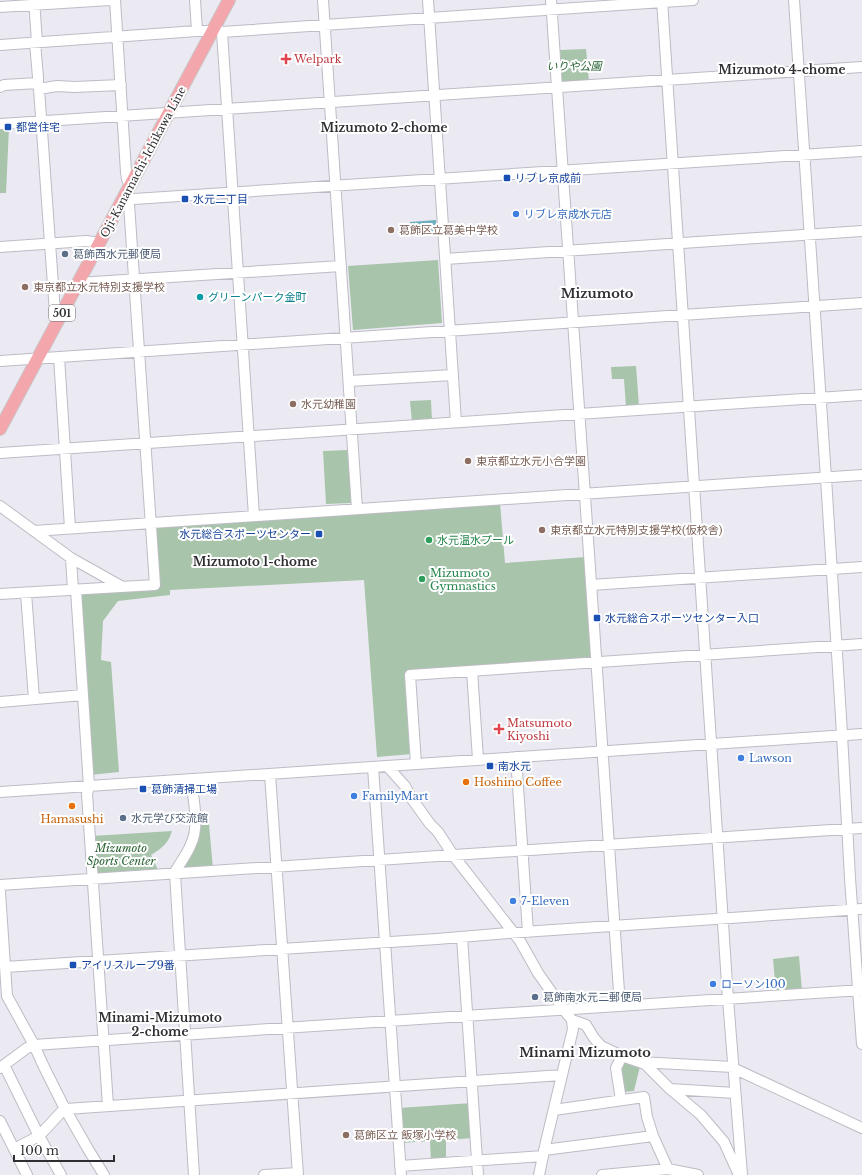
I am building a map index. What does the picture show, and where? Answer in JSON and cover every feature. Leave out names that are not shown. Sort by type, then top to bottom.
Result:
[{"type":"main road","name":"Oji-Kanamachi-Ichikawa Line","points":[[0,429],[78,283],[127,198],[130,186],[216,30],[229,0]]},
{"type":"street","points":[[0,7],[34,2],[110,0]]},
{"type":"street","points":[[116,0],[126,172],[130,186]]},
{"type":"street","points":[[195,0],[198,31]]},
{"type":"street","points":[[323,0],[357,509]]},
{"type":"street","points":[[428,0],[456,422]]},
{"type":"street","points":[[0,45],[429,17],[552,5],[693,0]]},
{"type":"street","points":[[794,0],[826,478],[847,829],[858,910],[862,1044]]},
{"type":"street","points":[[662,1],[740,1175]]},
{"type":"street","points":[[34,2],[38,86],[42,122],[55,313],[56,316],[60,318]]},
{"type":"street","points":[[552,5],[562,171],[620,1006]]},
{"type":"street","points":[[216,30],[227,109],[254,516]]},
{"type":"street","points":[[0,124],[862,67]]},
{"type":"street","points":[[0,87],[4,85],[74,87],[121,85]]},
{"type":"street","points":[[0,594],[155,585],[129,204],[127,198],[336,186],[862,151]]},
{"type":"street","points":[[445,259],[862,232]]},
{"type":"street","points":[[0,247],[86,241],[99,245]]},
{"type":"street","points":[[78,283],[341,266]]},
{"type":"street","points":[[0,361],[862,303]]},
{"type":"street","points":[[59,357],[70,528]]},
{"type":"street","points":[[349,381],[453,375]]},
{"type":"street","points":[[0,453],[862,395]]},
{"type":"street","points":[[34,531],[862,475]]},
{"type":"street","points":[[0,506],[71,558],[121,586]]},
{"type":"street","points":[[71,558],[83,696],[89,786],[87,794],[108,1106]]},
{"type":"street","points":[[591,585],[862,567]]},
{"type":"street","points":[[26,593],[34,699]]},
{"type":"street","points":[[416,764],[410,675],[862,644]]},
{"type":"street","points":[[472,671],[478,759]]},
{"type":"street","points":[[0,702],[83,696]]},
{"type":"street","points":[[0,792],[862,734]]},
{"type":"street","points":[[516,757],[528,932]]},
{"type":"street","points":[[387,766],[405,786],[417,806],[438,832],[453,855],[514,932],[538,973],[572,1020],[586,1025],[601,1046],[622,1056],[645,1064],[670,1090],[701,1115],[724,1142],[740,1175]]},
{"type":"street","points":[[372,767],[401,1170],[544,1153],[653,1136]]},
{"type":"street","points":[[264,1175],[298,1174],[270,774]]},
{"type":"street","points":[[191,779],[195,832],[192,843],[174,874],[186,1035],[194,1175]]},
{"type":"street","points":[[0,885],[862,828]]},
{"type":"street","points":[[0,892],[3,996],[34,1045],[66,1109],[104,1175]]},
{"type":"street","points":[[3,961],[98,961],[858,910]]},
{"type":"street","points":[[462,937],[478,1175]]},
{"type":"street","points":[[60,1175],[2,1066],[27,1048],[34,1045],[860,991]]},
{"type":"street","points":[[539,1175],[573,1029],[572,1020]]},
{"type":"street","points":[[621,1100],[616,1068],[622,1056]]},
{"type":"street","points":[[637,1062],[733,1068],[862,1128]]},
{"type":"street","points":[[14,1149],[39,1136],[66,1109],[562,1075]]},
{"type":"street","points":[[670,1090],[735,1093]]},
{"type":"street","points":[[554,1110],[644,1097],[647,1117],[653,1136],[668,1169]]},
{"type":"street","points":[[0,1121],[27,1175]]},
{"type":"street","points":[[602,1175],[668,1169],[698,1175]]},
{"type":"green space","name":"いりや公園","points":[[586,49],[589,82],[562,84],[560,50]]},
{"type":"green space","points":[[0,127],[9,127],[6,193],[0,193]]},
{"type":"green space","points":[[438,260],[442,323],[353,330],[348,266]]},
{"type":"green space","points":[[636,366],[639,406],[626,407],[624,379],[612,379],[611,367]]},
{"type":"green space","points":[[431,400],[432,421],[412,422],[410,401]]},
{"type":"green space","points":[[348,450],[351,503],[326,504],[323,451]]},
{"type":"green space","points":[[500,503],[505,563],[585,557],[592,657],[590,660],[407,672],[412,754],[377,757],[364,580],[170,590],[170,595],[118,601],[103,621],[101,660],[111,662],[119,772],[90,775],[79,597],[82,592],[158,587],[154,528]]},
{"type":"green space","name":"Mizumoto Sports Center","points":[[209,824],[213,869],[179,871],[197,825]]},
{"type":"green space","name":"Mizumoto Sports Center","points":[[172,831],[169,839],[164,845],[151,855],[159,872],[94,877],[92,836]]},
{"type":"green space","points":[[799,956],[802,991],[776,993],[773,959]]},
{"type":"green space","points":[[625,1062],[640,1066],[634,1091],[623,1092],[622,1068]]},
{"type":"green space","points":[[472,1103],[474,1138],[446,1140],[446,1160],[431,1161],[430,1141],[401,1143],[399,1108]]},
{"type":"water","points":[[436,220],[437,234],[411,235],[410,222]]},
{"type":"place","name":"Welpark","points":[[286,59]]},
{"type":"place","name":"都営住宅","points":[[8,127]]},
{"type":"place","name":"リブレ京成前","points":[[507,178]]},
{"type":"place","name":"水元二丁目","points":[[185,199]]},
{"type":"place","name":"リブレ京成水元店","points":[[516,214]]},
{"type":"place","name":"葛飾区立葛美中学校","points":[[391,230]]},
{"type":"place","name":"葛飾西水元郵便局","points":[[65,254]]},
{"type":"place","name":"東京都立水元特別支援学校","points":[[25,287]]},
{"type":"place","name":"グリーンパーク金町","points":[[200,297]]},
{"type":"place","name":"水元幼稚園","points":[[293,404]]},
{"type":"place","name":"東京都立水元小合学園","points":[[468,461]]},
{"type":"place","name":"東京都立水元特別支援学校(仮校舎)","points":[[542,530]]},
{"type":"place","name":"水元総合スポーツセンター","points":[[319,534]]},
{"type":"place","name":"水元温水プール","points":[[429,540]]},
{"type":"place","name":"Mizumoto Gymnastics","points":[[422,579]]},
{"type":"place","name":"水元総合スポーツセンター入口","points":[[597,618]]},
{"type":"place","name":"Matsumoto Kiyoshi","points":[[499,729]]},
{"type":"place","name":"Lawson","points":[[741,758]]},
{"type":"place","name":"南水元","points":[[490,766]]},
{"type":"place","name":"Hoshino Coffee","points":[[466,782]]},
{"type":"place","name":"葛飾清掃工場","points":[[143,789]]},
{"type":"place","name":"FamilyMart","points":[[354,796]]},
{"type":"place","name":"Hamasushi","points":[[72,806]]},
{"type":"place","name":"水元学び交流館","points":[[123,818]]},
{"type":"place","name":"7-Eleven","points":[[513,901]]},
{"type":"place","name":"アイリスループ9番","points":[[73,965]]},
{"type":"place","name":"ローソン100","points":[[713,984]]},
{"type":"place","name":"葛飾南水元二郵便局","points":[[535,997]]},
{"type":"place","name":"葛飾区立 飯塚小学校","points":[[346,1135]]},
{"type":"district","name":"Mizumoto 4-chome","points":[[782,70]]},
{"type":"district","name":"Mizumoto 2-chome","points":[[384,128]]},
{"type":"district","name":"Mizumoto","points":[[597,293]]},
{"type":"district","name":"Mizumoto 1-chome","points":[[255,562]]},
{"type":"district","name":"Minami-Mizumoto 2-chome","points":[[160,1025]]},
{"type":"district","name":"Minami Mizumoto","points":[[585,1052]]}]
